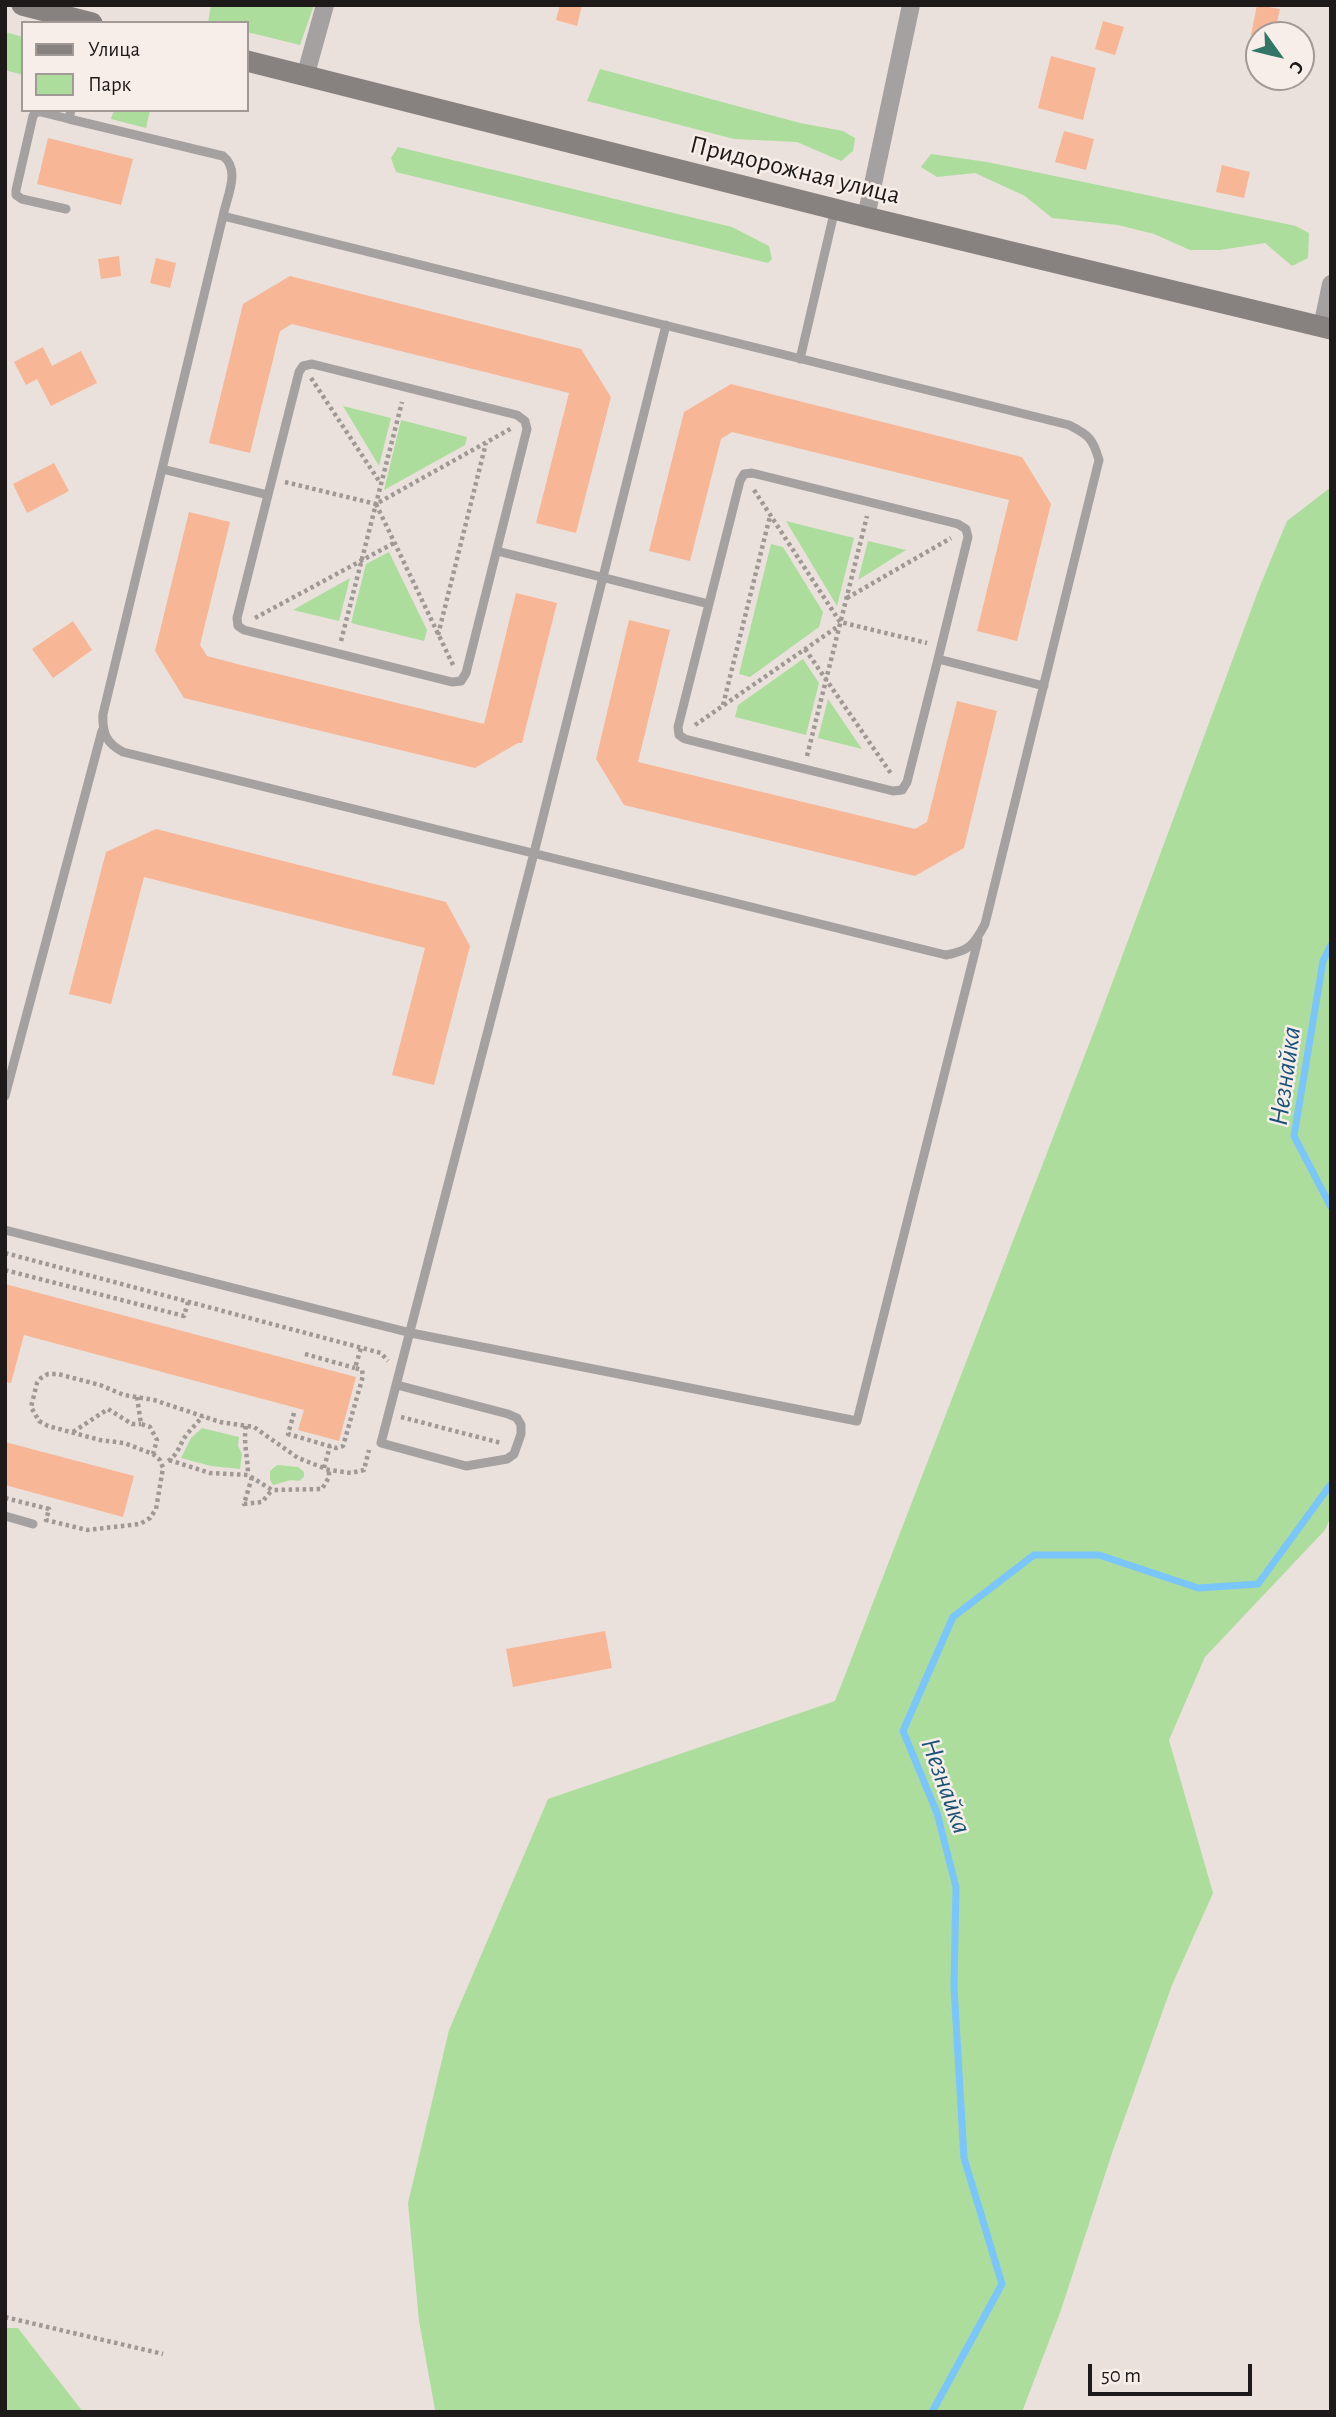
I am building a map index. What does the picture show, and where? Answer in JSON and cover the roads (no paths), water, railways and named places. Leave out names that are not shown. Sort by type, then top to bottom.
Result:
[{"type":"main road","points":[[22,5],[84,21]]},
{"type":"main road","name":"Придорожная улица","points":[[248,61],[866,217],[1326,328]]},
{"type":"street","points":[[305,77],[325,5]]},
{"type":"street","points":[[866,217],[911,5]]},
{"type":"street","points":[[1326,328],[1331,285]]},
{"type":"lane","points":[[5,1096],[102,729],[103,714],[234,170],[231,162],[223,156],[70,114],[41,112],[33,116],[16,195],[22,199],[66,209]]},
{"type":"lane","points":[[800,359],[835,209]]},
{"type":"lane","points":[[5,1230],[411,1333],[858,1421],[979,937],[985,924],[1099,460],[1094,443],[1084,432],[1069,425],[223,216]]},
{"type":"lane","points":[[397,1385],[516,1418],[521,1425],[518,1447],[507,1459],[466,1466],[381,1443],[534,853],[666,325]]},
{"type":"lane","points":[[312,364],[405,387],[517,415],[525,421],[527,429],[497,551],[466,674],[461,681],[452,682],[338,654],[244,630],[238,626],[237,618],[268,495],[299,372],[303,366],[312,364]]},
{"type":"lane","points":[[162,468],[268,495]]},
{"type":"lane","points":[[752,473],[870,502],[958,524],[966,529],[968,537],[907,782],[902,790],[893,791],[804,769],[685,739],[680,735],[678,727],[709,604],[744,474],[752,473]]},
{"type":"lane","points":[[497,551],[709,604]]},
{"type":"lane","points":[[938,659],[1044,686]]},
{"type":"lane","points":[[102,729],[112,746],[123,752],[946,955],[965,952],[979,937]]},
{"type":"lane","points":[[5,1516],[33,1524]]},
{"type":"waterway","name":"Незнайка","points":[[1331,945],[1323,961],[1294,1136],[1331,1207]]},
{"type":"waterway","name":"Незнайка","points":[[932,2412],[1002,2284],[964,2158],[954,1987],[956,1887],[937,1813],[903,1731],[953,1617],[1034,1555],[1099,1555],[1198,1588],[1258,1584],[1331,1484]]}]
